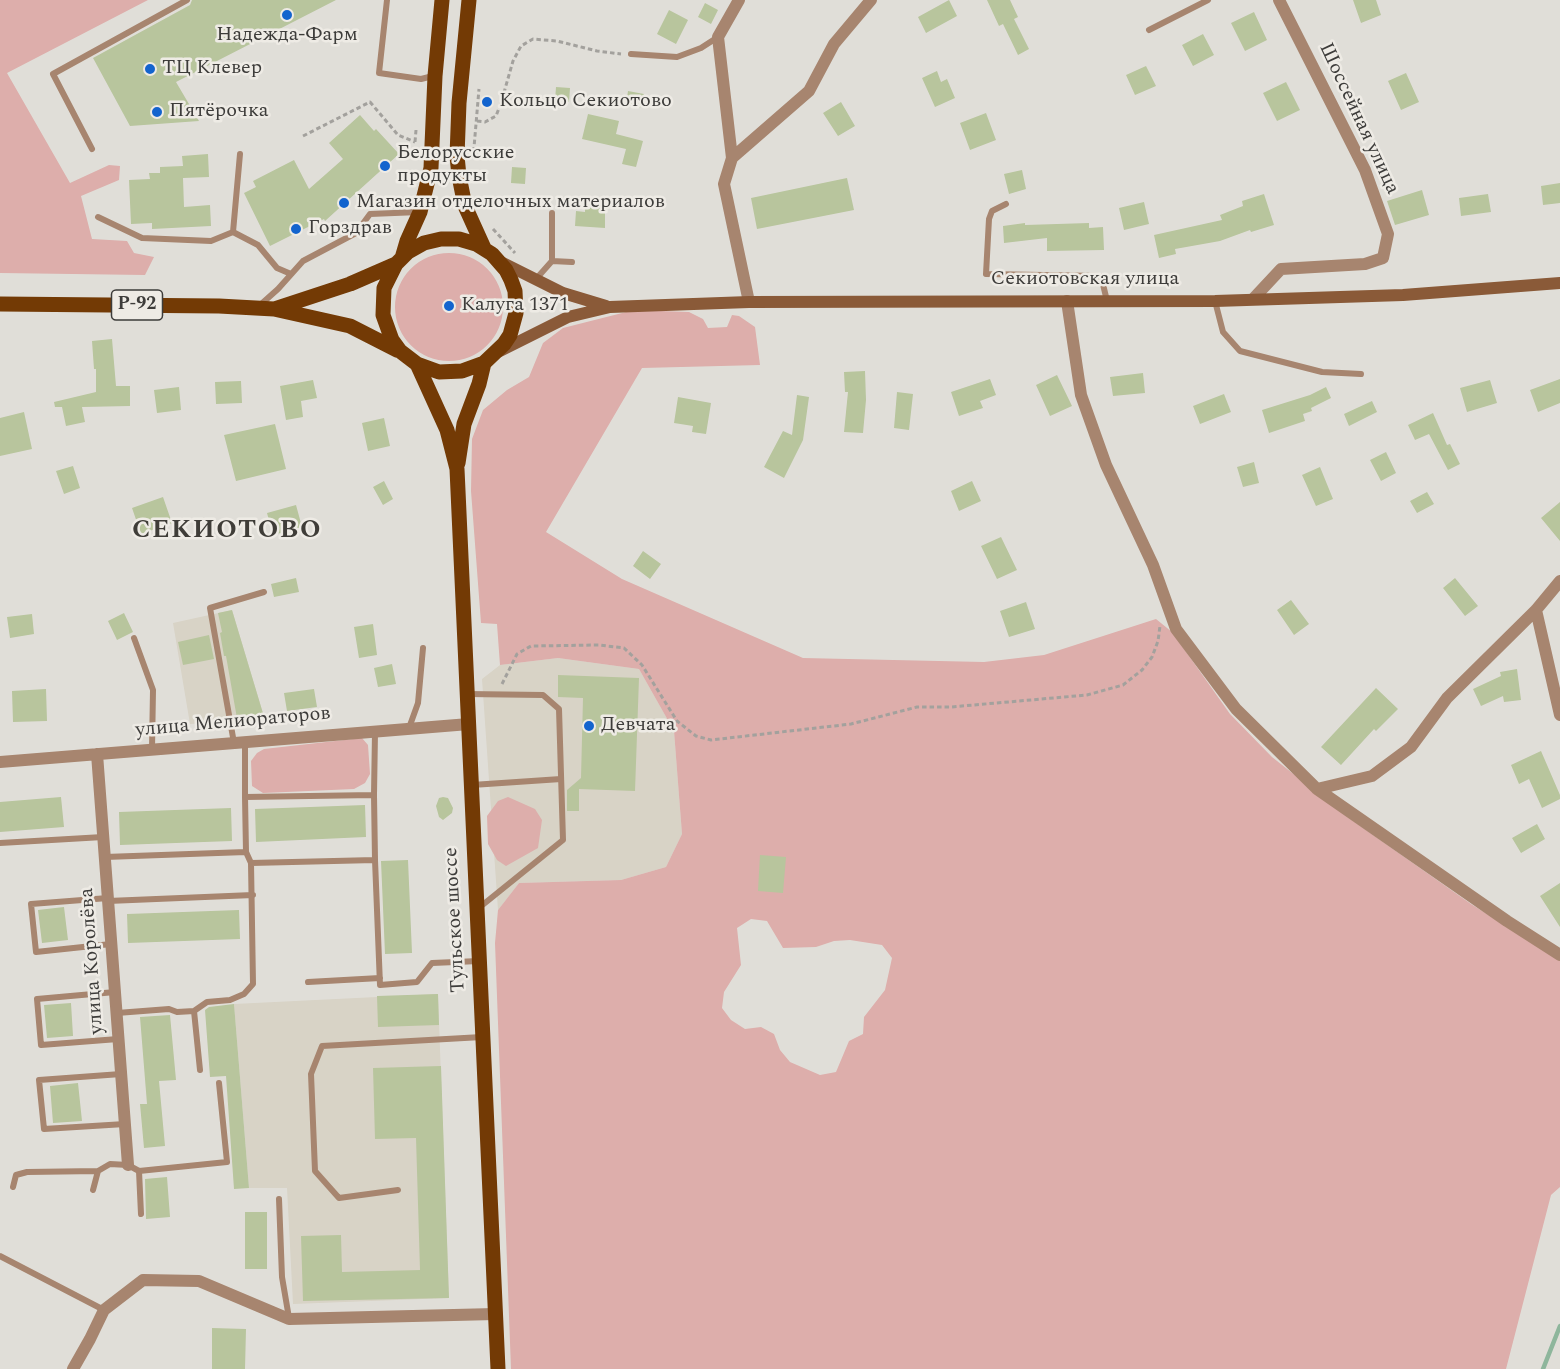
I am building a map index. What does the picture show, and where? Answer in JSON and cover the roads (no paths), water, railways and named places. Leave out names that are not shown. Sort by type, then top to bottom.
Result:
[{"type":"main road","points":[[442,0],[435,76],[431,168],[420,212],[399,261],[384,288],[383,315],[386,328],[400,351],[417,364],[439,372],[450,372],[473,368],[484,363],[496,353],[568,317],[610,307]]},
{"type":"main road","points":[[470,0],[459,103],[457,156],[465,206],[484,248]]},
{"type":"main road","points":[[399,261],[416,247],[441,239],[459,239],[484,248],[499,261],[563,293],[610,307]]},
{"type":"main road","name":"Р-92","points":[[274,309],[350,284],[399,261]]},
{"type":"main road","points":[[496,353],[510,334],[516,313],[511,280],[499,261]]},
{"type":"main road","name":"Секиотовская улица","points":[[610,307],[749,302],[1215,301],[1403,295],[1560,284]]},
{"type":"main road","name":"Р-92","points":[[0,304],[219,306],[274,309],[350,326],[400,351]]},
{"type":"main road","points":[[457,469],[464,424],[484,363]]},
{"type":"main road","points":[[417,364],[447,430],[457,469]]},
{"type":"main road","name":"Тульское шоссе","points":[[457,469],[498,1369]]},
{"type":"street","points":[[739,0],[718,37],[732,158],[724,184],[749,302]]},
{"type":"street","points":[[732,158],[809,91],[834,44],[872,0]]},
{"type":"street","name":"Шоссейная улица","points":[[1253,299],[1281,269],[1365,264],[1383,258],[1388,234],[1365,170],[1279,0]]},
{"type":"street","points":[[1067,301],[1081,395],[1106,465],[1153,565],[1176,629],[1236,709],[1317,789],[1507,921],[1560,955]]},
{"type":"street","points":[[1317,789],[1372,776],[1411,747],[1447,698],[1536,610],[1560,581]]},
{"type":"street","points":[[1536,610],[1560,715]]},
{"type":"street","name":"улица Мелиораторов","points":[[0,762],[469,724]]},
{"type":"street","name":"улица Королёва","points":[[97,754],[125,1124],[134,1168]]},
{"type":"street","points":[[73,1369],[104,1310],[143,1280],[199,1281],[289,1318],[495,1314]]},
{"type":"lane","points":[[92,149],[53,74],[187,0]]},
{"type":"lane","points":[[387,0],[379,73],[421,79],[435,76]]},
{"type":"lane","points":[[1149,30],[1208,0]]},
{"type":"lane","points":[[631,54],[677,57],[701,48],[718,37]]},
{"type":"lane","points":[[233,232],[240,154]]},
{"type":"lane","points":[[1006,204],[992,211],[989,219],[986,274],[1101,276],[1107,301]]},
{"type":"lane","points":[[256,309],[303,261],[356,233],[370,214],[420,212]]},
{"type":"lane","points":[[536,279],[552,261],[552,213]]},
{"type":"lane","points":[[98,217],[142,238],[211,241],[233,232],[258,245],[277,268],[291,274]]},
{"type":"lane","points":[[552,261],[572,262]]},
{"type":"lane","points":[[1215,301],[1222,332],[1240,351],[1322,372],[1360,374]]},
{"type":"lane","points":[[117,1013],[169,1009],[177,1012],[194,1011],[207,1002],[230,1000],[244,994],[253,984],[253,895],[251,863],[246,852],[245,797],[239,742],[210,609],[264,592]]},
{"type":"lane","points":[[134,638],[153,690],[152,749]]},
{"type":"lane","points":[[409,729],[417,703],[423,648]]},
{"type":"lane","points":[[467,694],[543,695],[559,709],[562,840],[477,909]]},
{"type":"lane","points":[[375,732],[375,860],[381,985],[417,982],[432,963],[479,961]]},
{"type":"lane","points":[[471,785],[561,779]]},
{"type":"lane","points":[[245,797],[374,795]]},
{"type":"lane","points":[[0,843],[103,837]]},
{"type":"lane","points":[[105,857],[246,852]]},
{"type":"lane","points":[[251,863],[375,860]]},
{"type":"lane","points":[[111,944],[36,952],[31,904],[253,895]]},
{"type":"lane","points":[[308,982],[380,978]]},
{"type":"lane","points":[[115,992],[37,999],[41,1045],[119,1040]]},
{"type":"lane","points":[[194,1011],[200,1070]]},
{"type":"lane","points":[[398,1190],[339,1198],[315,1171],[311,1074],[322,1046],[483,1037]]},
{"type":"lane","points":[[122,1074],[39,1080],[44,1129],[125,1124]]},
{"type":"lane","points":[[13,1187],[16,1175],[27,1172],[98,1171],[110,1164],[134,1168],[227,1162],[219,1083]]},
{"type":"lane","points":[[134,1168],[141,1214]]},
{"type":"lane","points":[[93,1190],[98,1171]]},
{"type":"lane","points":[[279,1199],[282,1277],[289,1318]]},
{"type":"lane","points":[[0,1256],[104,1310]]},
{"type":"waterway","points":[[1543,1369],[1560,1326]]},
{"type":"place","name":"Надежда-Фарм","points":[[287,15]]},
{"type":"place","name":"ТЦ Клевер","points":[[150,69]]},
{"type":"place","name":"Кольцо Секиотово","points":[[487,102]]},
{"type":"place","name":"Пятёрочка","points":[[157,112]]},
{"type":"place","name":"Белорусские продукты","points":[[385,166]]},
{"type":"place","name":"Магазин отделочных материалов","points":[[344,203]]},
{"type":"place","name":"Горздрав","points":[[296,229]]},
{"type":"place","name":"Калуга 1371","points":[[449,306]]},
{"type":"place","name":"Девчата","points":[[589,726]]},
{"type":"district","name":"СЕКИОТОВО","points":[[227,532]]}]
